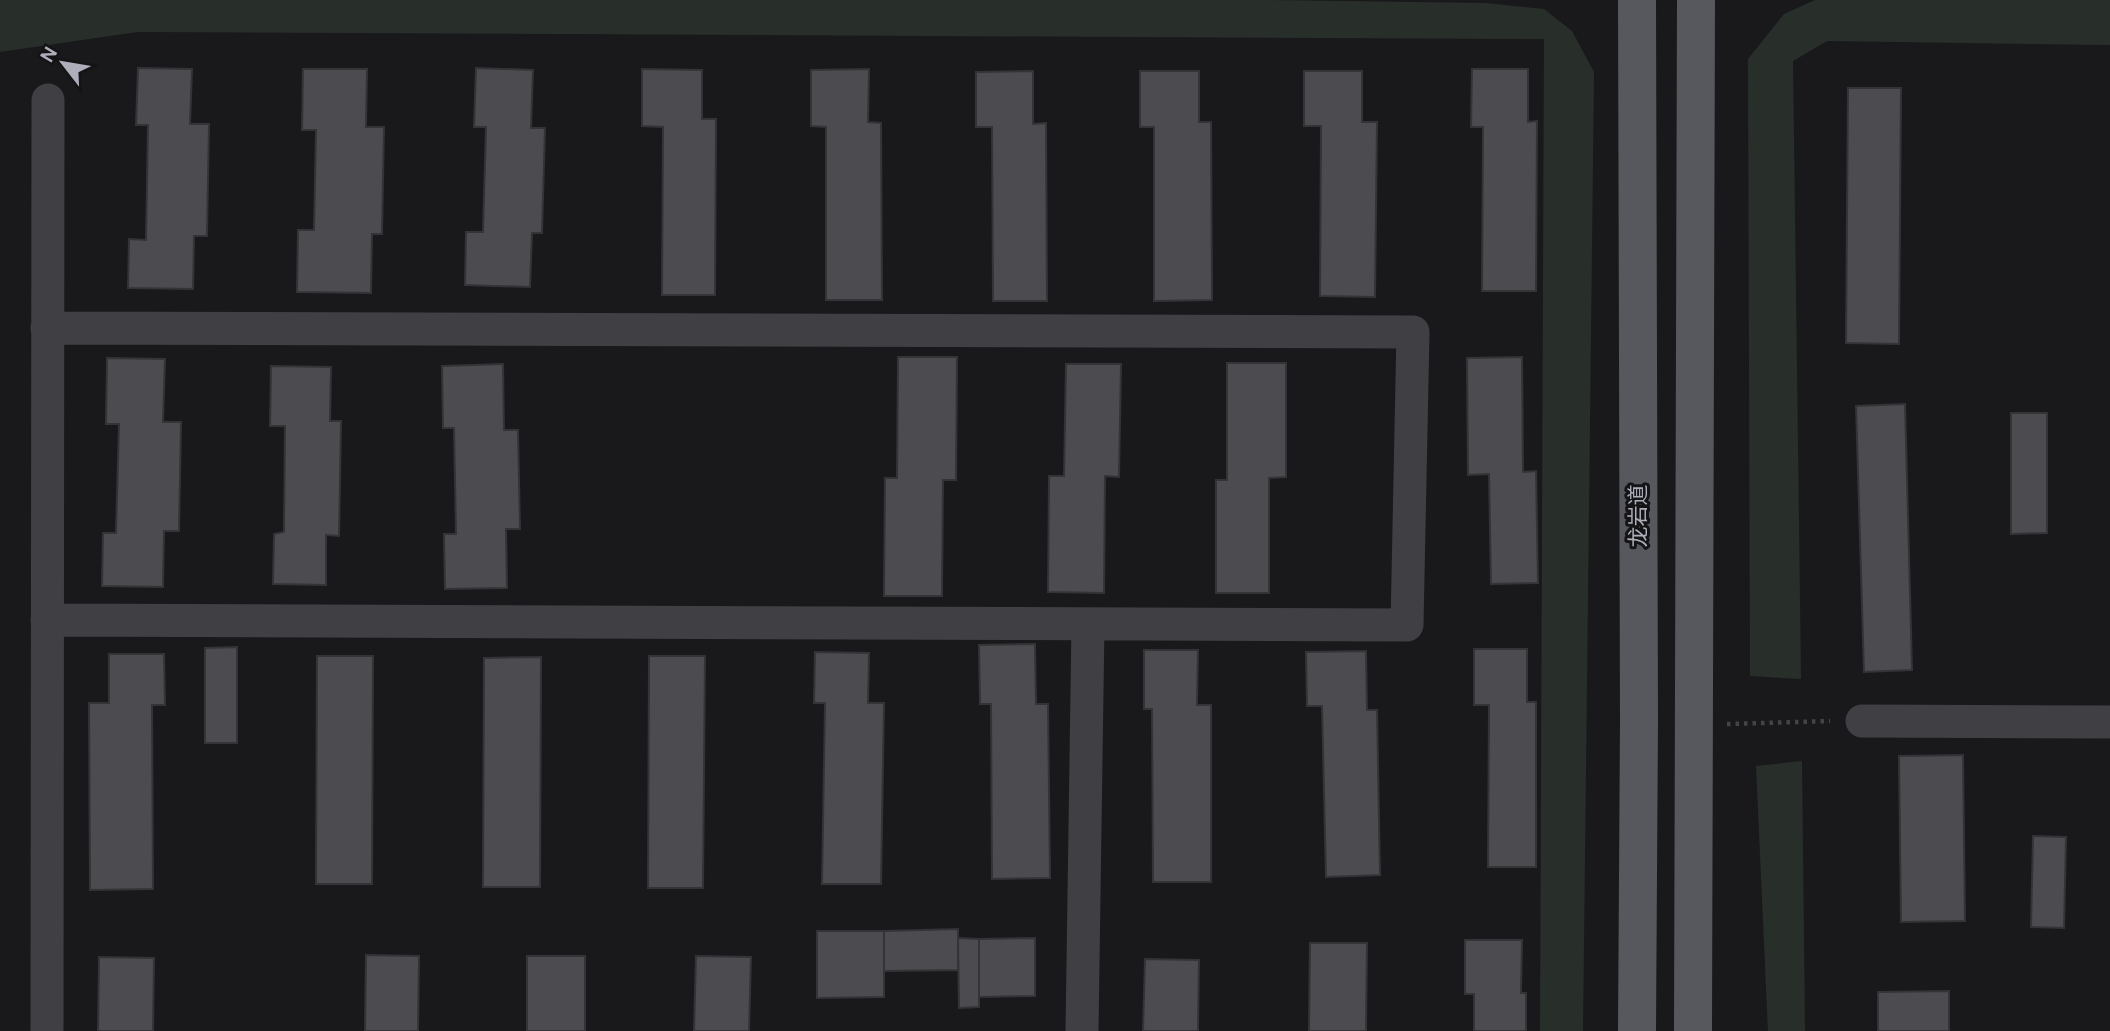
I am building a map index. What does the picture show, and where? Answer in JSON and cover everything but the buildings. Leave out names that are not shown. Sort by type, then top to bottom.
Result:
[{"type":"main road","name":"龙岩道","points":[[1637,0],[1637,1031]]},
{"type":"main road","points":[[1693,1031],[1696,0]]},
{"type":"lane","points":[[47,1031],[48,100]]},
{"type":"lane","points":[[47,328],[1413,332],[1407,625],[47,620]]},
{"type":"lane","points":[[1082,1031],[1088,624]]},
{"type":"lane","points":[[1862,721],[2110,722]]},
{"type":"path","points":[[1694,724],[1862,721]]},
{"type":"shaded area","points":[[0,0],[1266,0],[1485,3],[1544,9],[1572,31],[1594,72],[1583,1031],[1540,1031],[1544,39],[137,32],[0,52]]},
{"type":"shaded area","points":[[1815,0],[2110,0],[2110,45],[1827,41],[1793,61],[1801,679],[1750,676],[1748,59],[1784,14]]},
{"type":"shaded area","points":[[1802,761],[1805,1031],[1768,1031],[1756,766]]}]
